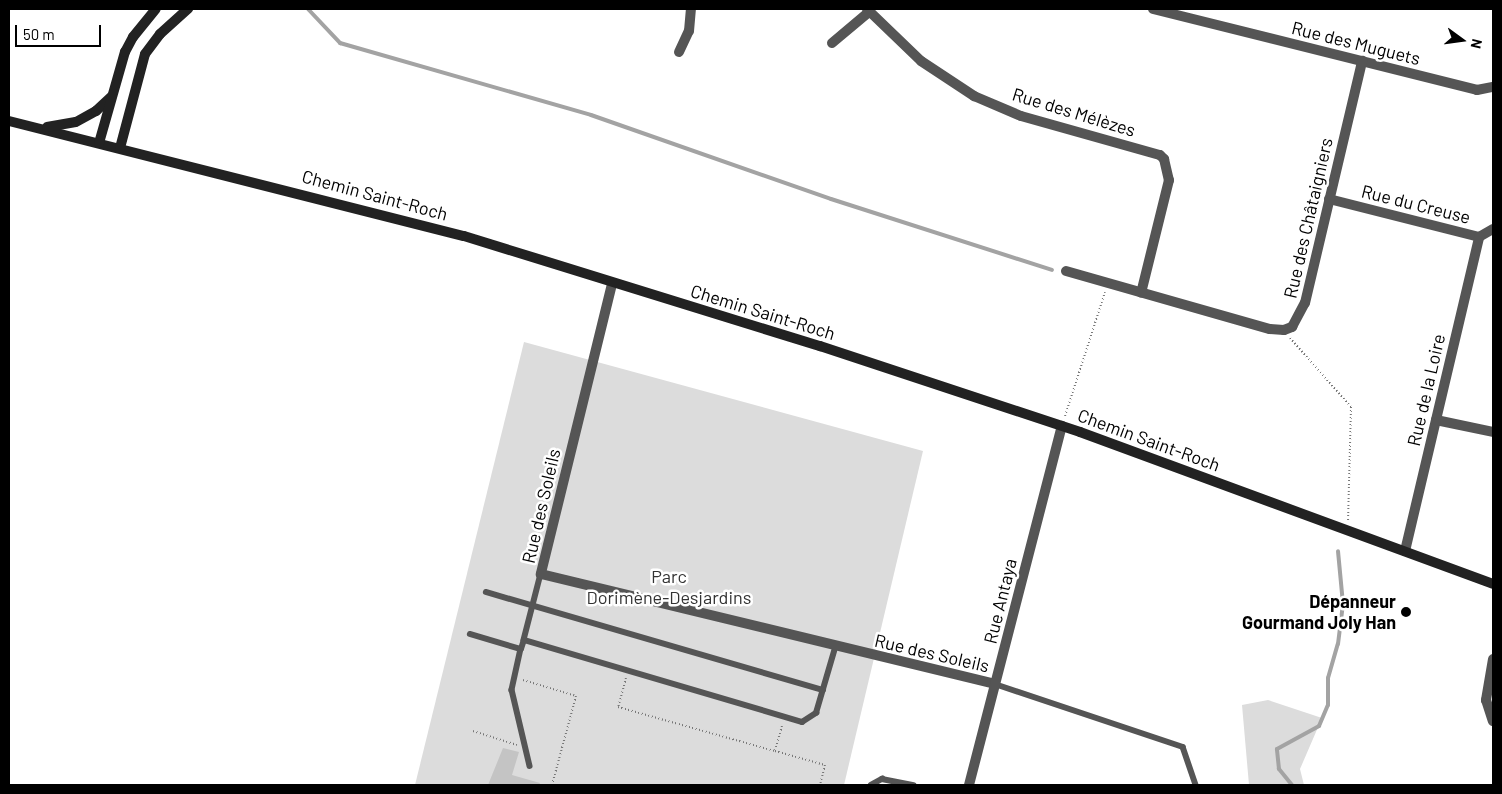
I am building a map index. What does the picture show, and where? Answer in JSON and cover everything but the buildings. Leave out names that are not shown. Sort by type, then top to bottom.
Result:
[{"type":"main road","points":[[99,143],[125,52],[133,37],[156,9]]},
{"type":"main road","points":[[120,148],[146,54],[160,34],[188,9]]},
{"type":"main road","points":[[39,128],[76,122],[96,111],[112,96]]},
{"type":"main road","name":"Chemin Saint-Roch","points":[[9,121],[464,236],[612,284],[820,346],[1062,426],[1493,584]]},
{"type":"street","points":[[679,52],[689,31],[691,9]]},
{"type":"street","name":"Rue des Muguets","points":[[1153,9],[1477,90],[1493,87]]},
{"type":"street","points":[[832,43],[868,10]]},
{"type":"street","name":"Rue des Mélèzes","points":[[868,10],[921,61],[990,104],[1047,124],[1160,154],[1164,159],[1169,180],[1141,292]]},
{"type":"street","name":"Rue des Châtaigniers","points":[[1284,330],[1297,321],[1306,303],[1362,61]]},
{"type":"street","name":"Rue du Creuse","points":[[1329,199],[1479,237],[1493,229]]},
{"type":"street","name":"Rue de la Loire","points":[[1405,552],[1479,237]]},
{"type":"street","points":[[1066,271],[1284,330]]},
{"type":"street","name":"Rue des Soleils","points":[[612,284],[541,574],[836,648],[995,684]]},
{"type":"street","points":[[1436,420],[1493,432]]},
{"type":"street","name":"Rue Antaya","points":[[968,785],[1062,426]]},
{"type":"street","points":[[1493,659],[1486,700],[1493,721]]},
{"type":"lane","points":[[530,766],[512,690],[541,574]]},
{"type":"lane","points":[[486,592],[823,690]]},
{"type":"lane","points":[[470,634],[521,649]]},
{"type":"lane","points":[[524,640],[802,722],[811,719],[816,713],[836,648]]},
{"type":"lane","points":[[995,684],[1183,747],[1196,785]]},
{"type":"lane","points":[[871,785],[882,779],[912,785]]},
{"type":"path","points":[[1062,426],[1108,283]]},
{"type":"path","points":[[1284,330],[1350,407],[1348,531]]},
{"type":"path","points":[[628,671],[618,707],[825,765],[820,785]]},
{"type":"path","points":[[514,678],[576,696],[552,785]]},
{"type":"path","points":[[775,751],[785,717]]},
{"type":"path","points":[[473,731],[524,747]]},
{"type":"green space","name":"Parc Dorimène-Desjardins","points":[[524,342],[923,451],[844,785],[415,785]]},
{"type":"green space","points":[[1268,700],[1322,718],[1300,769],[1304,785],[1249,785],[1242,705]]},
{"type":"waterway","points":[[308,9],[340,43],[591,115],[831,199],[1052,270]]},
{"type":"waterway","points":[[1292,785],[1279,769],[1277,749],[1319,726],[1328,705],[1328,678],[1338,644],[1343,604],[1338,551]]},
{"type":"place","name":"Dépanneur Gourmand Joly Han","points":[[1406,612]]}]
